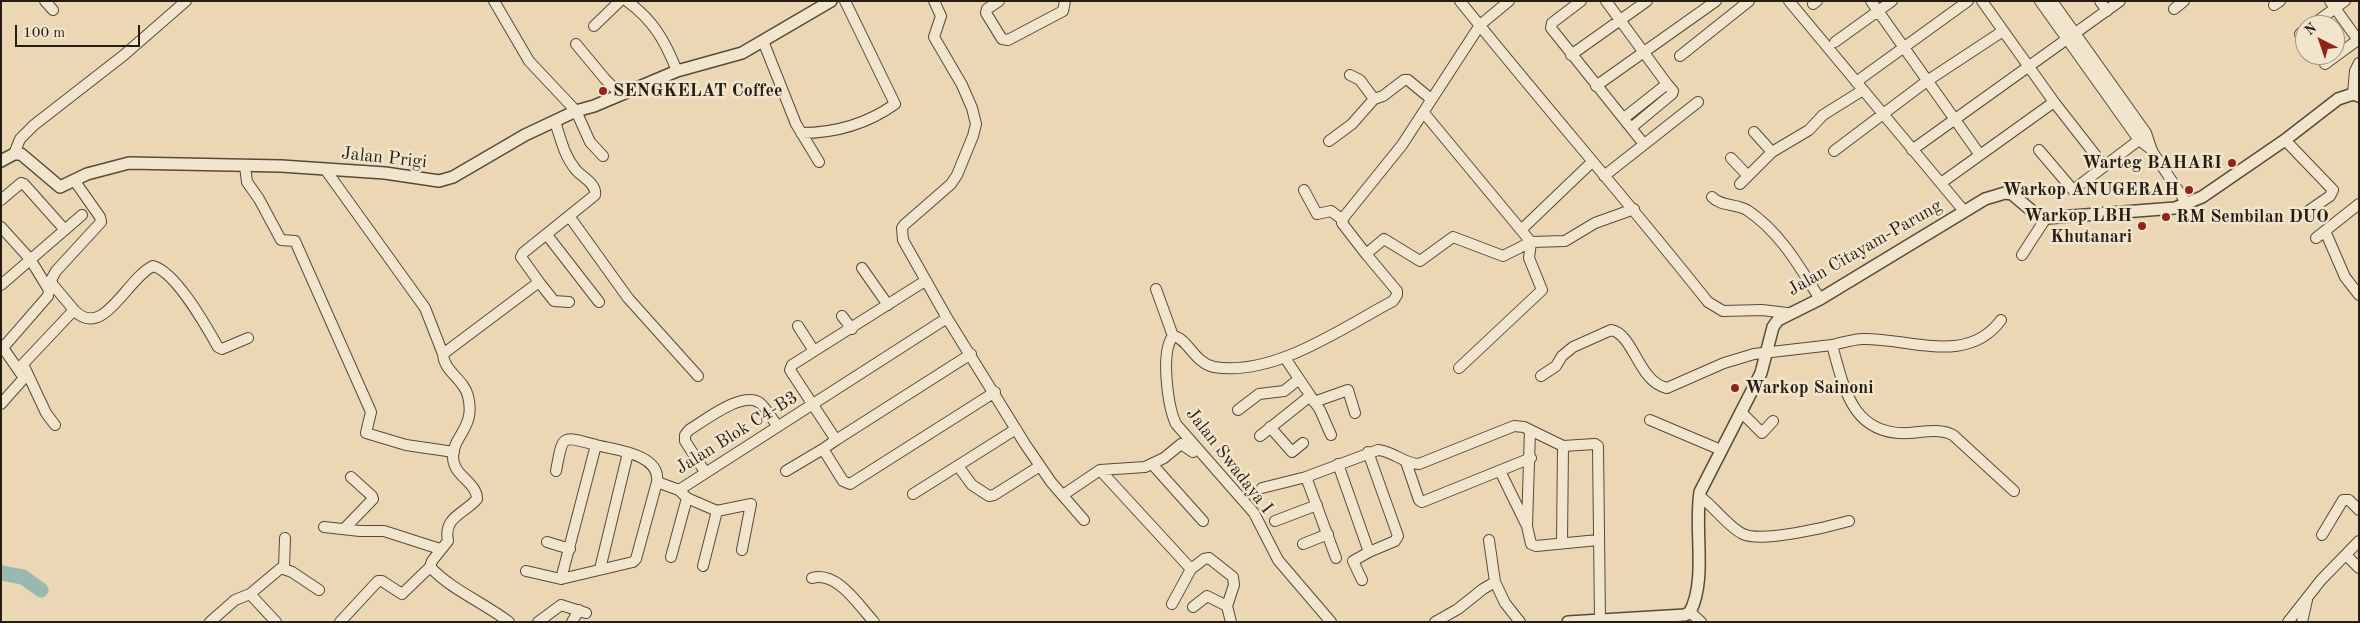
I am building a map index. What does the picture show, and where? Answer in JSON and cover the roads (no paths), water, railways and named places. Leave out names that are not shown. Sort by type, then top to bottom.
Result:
[{"type":"street","points":[[45,1],[53,10]]},
{"type":"street","points":[[1,161],[14,154],[20,139],[34,125],[124,55],[186,1]]},
{"type":"street","points":[[494,1],[529,60],[576,111],[590,142],[603,156]]},
{"type":"street","points":[[594,26],[620,1]]},
{"type":"street","points":[[627,1],[643,15],[665,41],[677,71]]},
{"type":"street","name":"Jalan Prigi","points":[[14,154],[21,154],[56,185],[63,187],[74,180],[101,169],[129,163],[325,169],[385,173],[439,181],[453,177],[525,135],[576,111],[621,95],[677,71],[730,57],[763,41],[832,1]]},
{"type":"street","points":[[801,133],[835,132],[868,120],[896,104],[845,1]]},
{"type":"street","points":[[934,1],[941,16],[934,38],[965,92],[976,124],[974,136],[951,184],[902,228],[903,240],[947,318],[1016,429],[1051,482],[1084,520]]},
{"type":"street","points":[[999,1],[987,9],[986,13],[1002,39],[1008,40],[1063,11],[1065,1]]},
{"type":"street","points":[[1460,1],[1714,308],[1724,311],[1762,310],[1787,314]]},
{"type":"street","points":[[1343,220],[1402,145],[1480,25],[1509,1]]},
{"type":"street","points":[[1581,1],[1550,25],[1571,56],[1643,143]]},
{"type":"street","points":[[1606,1],[1673,91],[1672,94],[1631,128]]},
{"type":"street","points":[[1571,56],[1647,1]]},
{"type":"street","points":[[1596,86],[1716,1]]},
{"type":"street","points":[[1680,56],[1749,1]]},
{"type":"street","points":[[1789,1],[1881,114],[1964,211]]},
{"type":"street","points":[[1870,1],[1980,155]]},
{"type":"street","points":[[1836,42],[1892,1]]},
{"type":"street","points":[[1740,184],[1772,152],[1809,130],[1823,115],[1904,48],[1968,1]]},
{"type":"street","points":[[1982,1],[2054,102],[2104,166]]},
{"type":"street","points":[[2040,1],[2072,36],[2146,134],[2152,151],[2187,204]]},
{"type":"street","points":[[2052,1],[2072,36],[2139,140],[2152,151]]},
{"type":"street","points":[[2100,1],[2107,11]]},
{"type":"street","points":[[1912,150],[2120,1]]},
{"type":"street","points":[[2174,9],[2184,1]]},
{"type":"street","points":[[2322,15],[2332,5],[2344,1]]},
{"type":"street","points":[[2332,5],[2358,40],[2345,49]]},
{"type":"street","points":[[1834,151],[1927,81],[2003,31]]},
{"type":"street","points":[[763,41],[801,133],[819,162]]},
{"type":"street","points":[[576,44],[605,80],[621,95]]},
{"type":"street","points":[[2022,255],[2046,218],[2175,208],[2202,197],[2285,140],[2338,99],[2356,95],[2355,71],[2359,63]]},
{"type":"street","points":[[1350,75],[1360,80],[1374,99]]},
{"type":"street","points":[[1329,141],[1352,124],[1374,99],[1383,96],[1404,80],[1408,80],[1431,99]]},
{"type":"street","points":[[1624,118],[1667,84]]},
{"type":"street","points":[[1604,176],[1643,143],[1698,102]]},
{"type":"street","points":[[1941,184],[2054,102]]},
{"type":"street","points":[[1424,113],[1521,230],[1530,248],[1531,265],[1542,286],[1540,294],[1459,368]]},
{"type":"street","points":[[555,122],[568,158],[596,191],[593,198],[521,256],[554,301],[569,302]]},
{"type":"street","points":[[1754,132],[1772,152]]},
{"type":"street","points":[[2039,150],[2071,190],[2139,140]]},
{"type":"street","points":[[2285,140],[2326,179],[2333,190],[2330,196],[2304,214]]},
{"type":"street","points":[[1731,158],[1748,176]]},
{"type":"street","points":[[1521,230],[1592,162]]},
{"type":"street","points":[[245,166],[247,182],[282,240],[295,241],[371,412],[366,433],[406,445],[454,452]]},
{"type":"street","points":[[325,169],[425,308],[446,366],[466,390],[470,409],[468,421],[454,452],[456,469],[475,491],[477,498],[449,524],[446,530],[448,541],[440,549],[430,567],[402,594],[382,581],[378,581],[340,622]]},
{"type":"street","points":[[74,180],[102,220],[100,225],[56,271],[51,280],[74,310],[87,320],[98,317],[152,266],[162,272],[192,302],[218,347],[222,349],[227,348],[248,338]]},
{"type":"street","points":[[1,200],[16,186],[21,183],[24,184],[65,230]]},
{"type":"street","points":[[1156,289],[1173,336],[1181,339],[1201,362],[1211,366],[1231,368],[1285,358],[1396,298],[1396,291],[1344,226],[1343,220],[1331,211],[1317,214],[1304,190]]},
{"type":"street","name":"Jalan Citayam-Parung","points":[[1772,334],[1778,320],[1787,314],[1820,299],[1985,199],[2005,193],[2012,194],[2032,212],[2046,218]]},
{"type":"street","points":[[1712,197],[1719,204],[1744,208],[1760,219],[1782,241],[1820,299]]},
{"type":"street","points":[[2316,238],[2359,204]]},
{"type":"street","points":[[1366,254],[1384,239],[1420,261],[1453,237],[1503,256],[1565,241],[1594,222],[1634,209]]},
{"type":"street","points":[[1,285],[82,215]]},
{"type":"street","points":[[570,216],[628,298],[698,376]]},
{"type":"street","points":[[1,227],[30,259],[47,286],[49,293],[2,347],[24,378],[1,404]]},
{"type":"street","points":[[2325,231],[2344,277],[2359,295]]},
{"type":"street","points":[[547,234],[599,302]]},
{"type":"street","points":[[862,268],[888,304]]},
{"type":"street","points":[[836,440],[790,367],[925,281]]},
{"type":"street","points":[[443,354],[539,282]]},
{"type":"street","points":[[55,425],[46,413],[23,364],[74,310]]},
{"type":"street","points":[[1568,622],[1686,615],[1690,612],[1698,593],[1700,496],[1703,484],[1762,373],[1772,334],[1762,310]]},
{"type":"street","points":[[842,316],[852,328]]},
{"type":"street","name":"Jalan Blok C4-B3","points":[[679,490],[947,318]]},
{"type":"street","points":[[1541,376],[1556,366],[1562,356],[1573,347],[1612,330],[1617,331],[1622,337],[1646,374],[1658,384],[1667,388],[1724,363],[1767,353],[1832,345],[1861,339],[1930,347],[1959,347],[1980,340],[1995,329],[2001,320]]},
{"type":"street","points":[[798,326],[814,351]]},
{"type":"street","name":"Jalan Swadaya I","points":[[1173,336],[1169,341],[1166,362],[1174,420],[1254,513],[1278,560],[1331,622]]},
{"type":"street","points":[[1832,345],[1850,402],[1859,415],[1871,426],[1885,431],[1906,433],[1943,430],[1953,436],[2014,491]]},
{"type":"street","points":[[786,471],[823,450],[971,354]]},
{"type":"street","points":[[1285,358],[1312,399],[1331,435]]},
{"type":"street","points":[[1238,410],[1259,394],[1284,391],[1298,379]]},
{"type":"street","points":[[1260,436],[1312,399],[1348,390],[1355,413]]},
{"type":"street","points":[[823,450],[843,481],[850,484],[994,392]]},
{"type":"street","points":[[705,472],[685,441],[685,435],[689,430],[737,401],[750,400],[760,403],[777,426]]},
{"type":"street","points":[[1741,412],[1762,433],[1774,421]]},
{"type":"street","points":[[1650,420],[1721,450]]},
{"type":"street","points":[[1262,488],[1306,477],[1368,452],[1384,450],[1406,462],[1413,464],[1423,463],[1514,426],[1530,430],[1563,446],[1595,444],[1598,446],[1600,620]]},
{"type":"street","points":[[1270,428],[1290,451],[1293,452],[1303,443]]},
{"type":"street","points":[[913,494],[1016,429]]},
{"type":"street","points":[[1527,526],[1531,458],[1530,430]]},
{"type":"street","points":[[526,571],[561,579],[628,564],[636,560],[657,482],[657,475],[646,459],[570,438],[562,443],[556,471]]},
{"type":"street","points":[[561,579],[596,445]]},
{"type":"street","points":[[1060,493],[1100,470],[1133,468],[1152,464],[1164,458],[1178,445],[1185,445],[1235,498],[1254,513]]},
{"type":"street","points":[[1562,543],[1563,446]]},
{"type":"street","points":[[1362,580],[1353,560],[1395,541],[1398,536],[1368,452]]},
{"type":"street","points":[[600,569],[628,453]]},
{"type":"street","points":[[1406,462],[1419,500],[1422,502],[1531,458]]},
{"type":"street","points":[[1152,464],[1203,521]]},
{"type":"street","points":[[1338,464],[1368,552]]},
{"type":"street","points":[[958,466],[972,486],[989,496],[994,496],[1040,466]]},
{"type":"street","points":[[1100,470],[1191,569]]},
{"type":"street","points":[[1500,471],[1527,526],[1533,546],[1598,540]]},
{"type":"street","points":[[344,529],[373,499],[351,477]]},
{"type":"street","points":[[1306,477],[1336,558]]},
{"type":"street","points":[[657,482],[679,490],[687,498],[717,511],[752,505],[742,550]]},
{"type":"street","points":[[1700,496],[1738,531],[1753,536],[1818,530],[1849,521]]},
{"type":"street","points":[[671,558],[687,498]]},
{"type":"street","points":[[2322,535],[2342,500],[2349,500],[2359,510]]},
{"type":"street","points":[[1275,521],[1317,505]]},
{"type":"street","points":[[703,566],[717,511]]},
{"type":"street","points":[[324,527],[384,531],[440,549]]},
{"type":"street","points":[[2288,622],[2324,576],[2358,542],[2354,538],[2359,532]]},
{"type":"street","points":[[1303,544],[1328,534]]},
{"type":"street","points":[[284,568],[285,538]]},
{"type":"street","points":[[1489,540],[1495,582],[1505,603],[1520,622]]},
{"type":"street","points":[[547,542],[570,549]]},
{"type":"street","points":[[2346,555],[2359,568]]},
{"type":"street","points":[[1172,604],[1191,569],[1204,559],[1209,558],[1229,572],[1234,581],[1227,606],[1231,622]]},
{"type":"street","points":[[430,567],[467,598],[486,605],[509,622]]},
{"type":"street","points":[[284,568],[319,590]]},
{"type":"street","points":[[210,622],[235,600],[250,594],[274,572],[284,568]]},
{"type":"street","points":[[812,578],[825,577],[834,580],[874,622]]},
{"type":"street","points":[[1435,622],[1458,610],[1483,589],[1495,582]]},
{"type":"street","points":[[250,594],[276,622]]},
{"type":"street","points":[[1193,606],[1207,596],[1227,606]]},
{"type":"street","points":[[2302,622],[2306,600]]},
{"type":"street","points":[[538,622],[562,605],[583,612],[572,622]]},
{"type":"street","points":[[1690,612],[1701,622]]},
{"type":"waterway","points":[[1,573],[23,577],[41,590]]},
{"type":"place","name":"SENGKELAT Coffee","points":[[603,91]]},
{"type":"place","name":"Warteg BAHARI","points":[[2232,163]]},
{"type":"place","name":"Warkop ANUGERAH","points":[[2189,190]]},
{"type":"place","name":"RM Sembilan DUO","points":[[2166,217]]},
{"type":"place","name":"Warkop LBH Khutanari","points":[[2142,226]]},
{"type":"place","name":"Warkop Sainoni","points":[[1735,388]]}]
